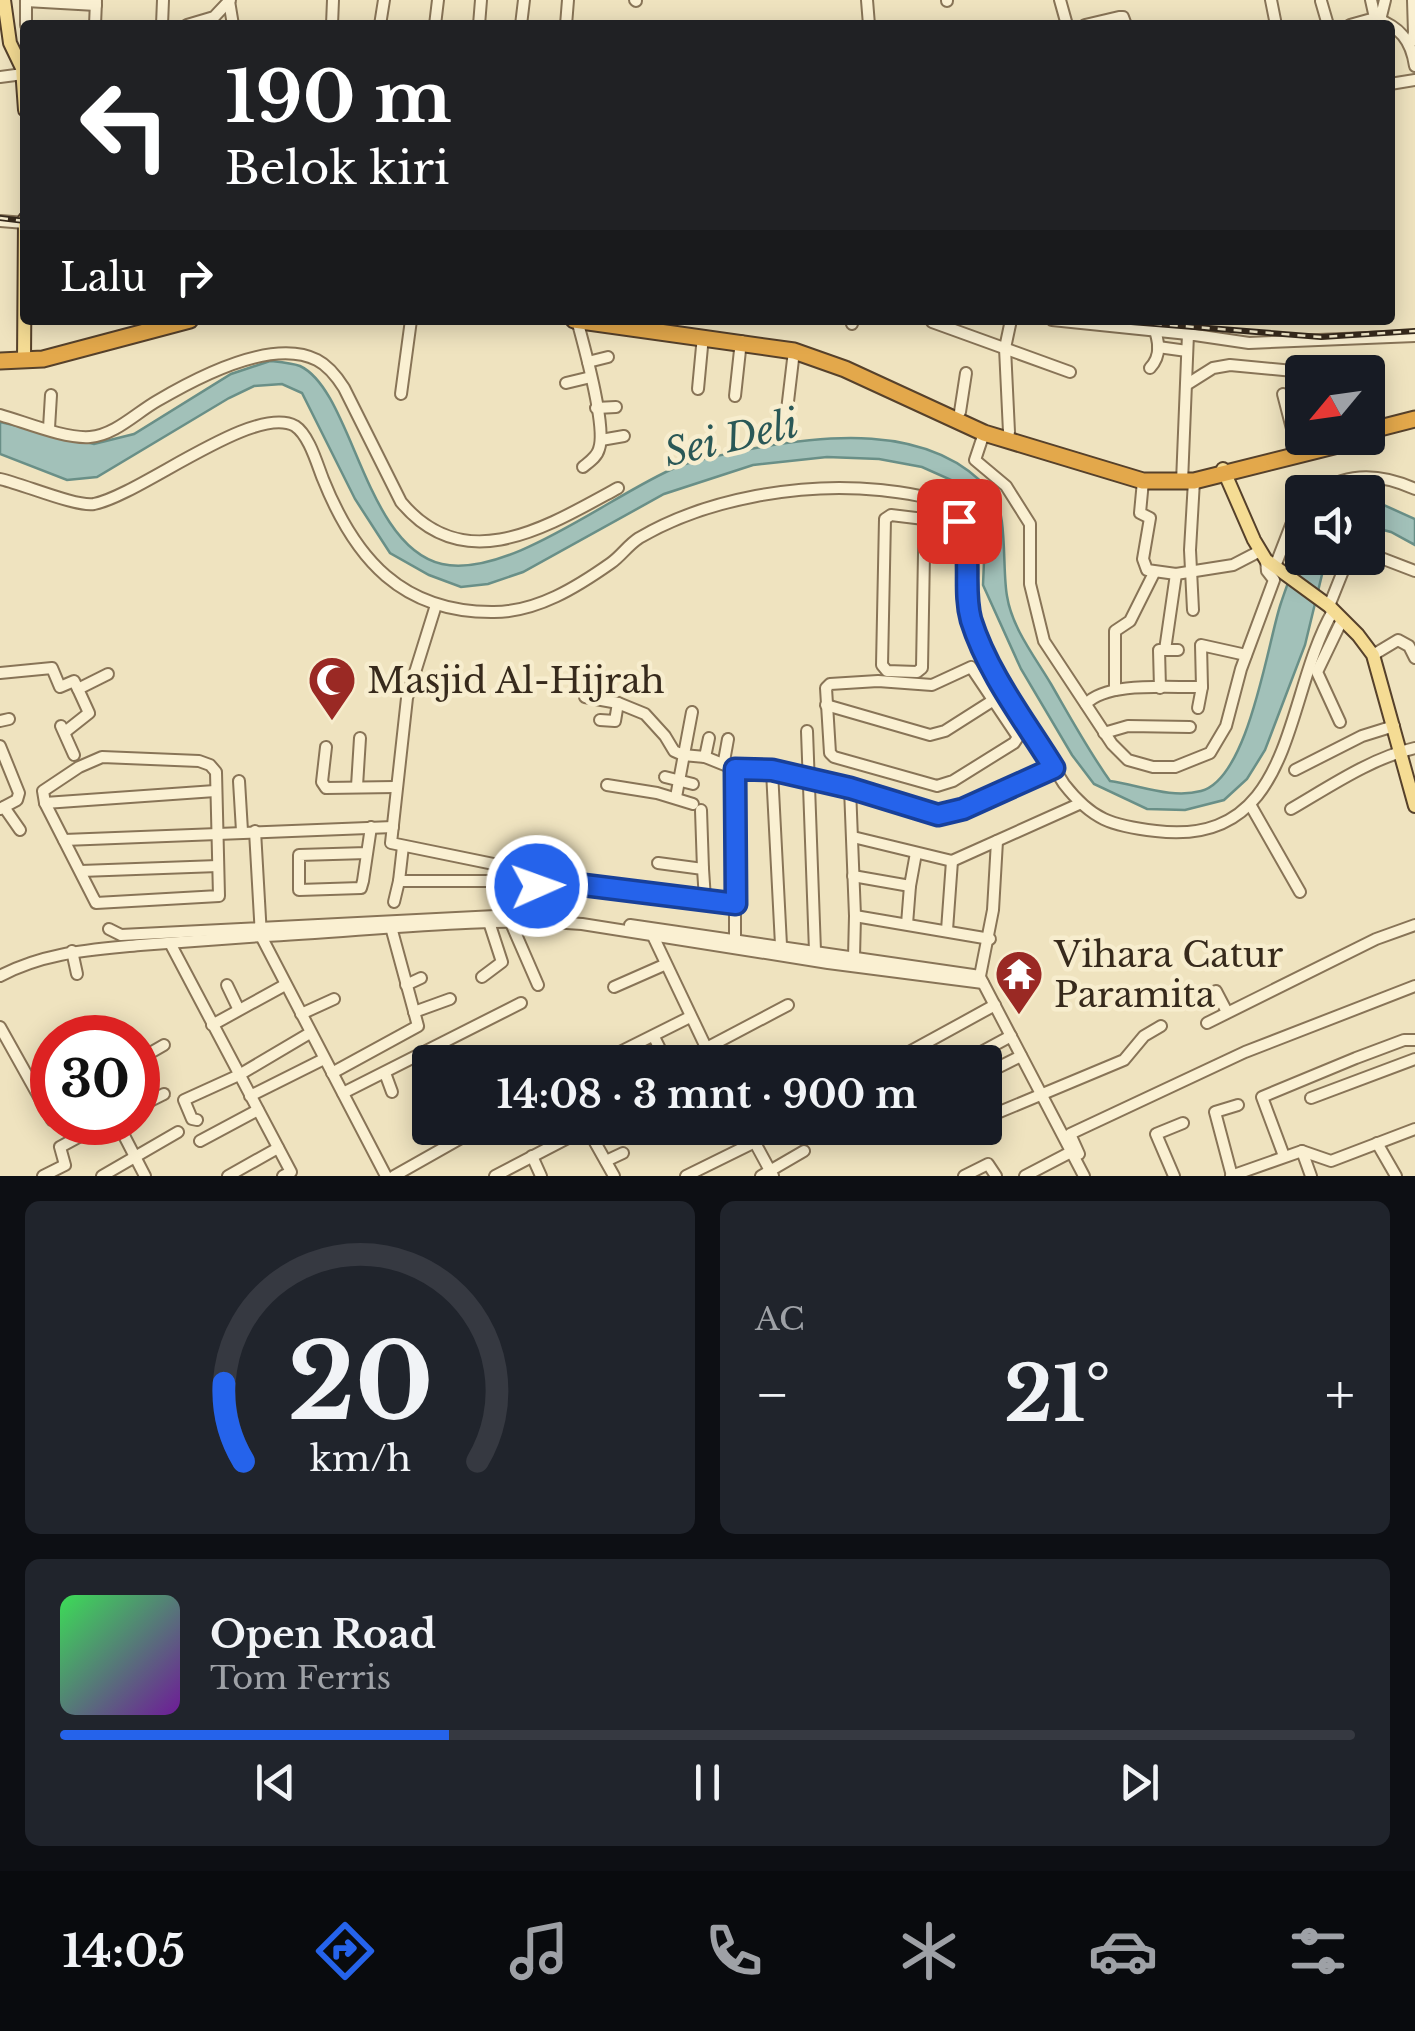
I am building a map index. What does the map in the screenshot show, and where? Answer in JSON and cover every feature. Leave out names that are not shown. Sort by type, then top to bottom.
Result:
[{"type":"highway","points":[[0,362],[133,325]]},
{"type":"highway","points":[[0,352],[43,359],[171,325]]},
{"type":"highway","points":[[616,325],[794,351],[984,433],[1067,455],[1186,479]]},
{"type":"highway","points":[[684,325],[787,340],[856,365],[1067,455],[1143,481],[1186,479],[1290,455]]},
{"type":"highway","points":[[1385,430],[1415,422]]},
{"type":"highway","points":[[1224,472],[1285,452]]},
{"type":"main road","points":[[4,0],[3,21],[20,64]]},
{"type":"main road","points":[[24,325],[24,356]]},
{"type":"main road","points":[[1224,472],[1270,563],[1331,609],[1374,655],[1394,726],[1408,750],[1415,806]]},
{"type":"street","points":[[26,0],[96,2]]},
{"type":"street","points":[[204,20],[214,17],[230,0]]},
{"type":"street","points":[[1371,0],[1377,19]]},
{"type":"street","points":[[1377,19],[1385,0]]},
{"type":"street","points":[[1413,0],[1414,33],[1410,42],[1415,66]]},
{"type":"street","points":[[1372,20],[1377,19]]},
{"type":"street","points":[[1395,32],[1410,42]]},
{"type":"street","points":[[401,394],[410,325]]},
{"type":"street","points":[[577,325],[591,377],[600,440],[597,454],[583,466]]},
{"type":"street","points":[[940,325],[1070,372]]},
{"type":"street","points":[[1009,432],[1005,348],[1010,325]]},
{"type":"street","points":[[1096,325],[1249,342],[1415,336]]},
{"type":"street","points":[[1150,368],[1158,347],[1154,325]]},
{"type":"street","points":[[1188,334],[1186,479],[1193,610]]},
{"type":"street","points":[[698,389],[703,336]]},
{"type":"street","points":[[735,396],[741,341]]},
{"type":"street","points":[[1158,347],[1187,351]]},
{"type":"street","points":[[784,426],[794,351]]},
{"type":"street","points":[[0,415],[75,437],[93,437],[112,430],[158,400],[239,362],[292,354],[316,359],[333,372],[401,502],[415,517],[457,542],[512,537],[580,509],[618,488]]},
{"type":"street","points":[[588,362],[608,357]]},
{"type":"street","points":[[1186,385],[1213,368],[1230,364],[1285,370]]},
{"type":"street","points":[[960,412],[966,373]]},
{"type":"street","points":[[566,383],[591,377]]},
{"type":"street","points":[[1283,394],[1285,402]]},
{"type":"street","points":[[49,428],[51,395]]},
{"type":"street","points":[[596,408],[616,407]]},
{"type":"street","points":[[0,479],[75,504],[94,504],[229,436],[263,424],[282,423],[296,427],[304,438],[336,511],[382,574],[403,591],[436,605],[493,612],[530,607],[562,594],[614,562],[639,538],[679,520],[764,494],[800,488],[839,488],[925,498],[947,507],[962,528],[967,557],[966,599],[972,621],[1006,692],[1080,804],[1114,826],[1194,834],[1221,825],[1252,806],[1270,777],[1292,726],[1308,668],[1342,575]]},
{"type":"street","points":[[984,433],[975,459],[1006,486],[1030,524],[1030,584],[1042,635],[1123,757],[1146,766],[1174,767],[1210,753],[1226,726],[1246,655],[1274,580],[1267,572],[1285,535]]},
{"type":"street","points":[[600,440],[624,436]]},
{"type":"street","points":[[1385,476],[1415,488]]},
{"type":"street","points":[[1143,481],[1140,512],[1150,518],[1143,564],[1154,573],[1270,563]]},
{"type":"street","points":[[924,519],[891,515],[885,519],[882,665],[887,671],[916,672],[922,668],[925,498]]},
{"type":"street","points":[[1385,557],[1415,571]]},
{"type":"street","points":[[1115,690],[1115,631],[1130,621],[1154,573]]},
{"type":"street","points":[[1160,688],[1159,650],[1171,650],[1176,574]]},
{"type":"street","points":[[394,902],[399,881],[392,827],[407,698],[436,605]]},
{"type":"street","points":[[1331,609],[1317,672],[1340,722]]},
{"type":"street","points":[[1374,655],[1398,640],[1409,646],[1415,658]]},
{"type":"street","points":[[1198,708],[1201,645],[1246,655]]},
{"type":"street","points":[[969,667],[976,669],[995,700],[1017,740],[953,781],[937,786],[832,756],[826,705],[826,688],[832,683],[932,685],[969,667]]},
{"type":"street","points":[[0,674],[52,668],[60,686],[74,681],[89,713],[63,729],[74,755]]},
{"type":"street","points":[[78,689],[108,674]]},
{"type":"street","points":[[1086,704],[1099,693],[1115,690],[1202,687]]},
{"type":"street","points":[[826,705],[930,735],[945,730],[1006,692]]},
{"type":"street","points":[[585,697],[618,703],[645,714],[674,751],[683,755],[706,756],[735,769],[772,770],[850,788],[938,815],[963,809],[1054,768]]},
{"type":"street","points":[[605,700],[599,724],[615,721],[618,703]]},
{"type":"street","points":[[676,797],[692,712]]},
{"type":"street","points":[[1104,733],[1128,726],[1190,726]]},
{"type":"street","points":[[1295,770],[1362,736],[1394,726]]},
{"type":"street","points":[[807,730],[815,951]]},
{"type":"street","points":[[357,786],[360,738]]},
{"type":"street","points":[[706,756],[709,738]]},
{"type":"street","points":[[724,762],[728,739]]},
{"type":"street","points":[[0,746],[19,793],[17,800],[2,808],[20,830]]},
{"type":"street","points":[[326,747],[322,785],[396,786]]},
{"type":"street","points":[[1290,809],[1408,750]]},
{"type":"street","points":[[102,758],[200,761],[214,769],[215,791],[220,894],[216,898],[96,904],[46,803],[44,788],[79,766],[102,758]]},
{"type":"street","points":[[735,769],[735,938]]},
{"type":"street","points":[[772,770],[781,945]]},
{"type":"street","points":[[665,777],[694,784]]},
{"type":"street","points":[[239,781],[242,831]]},
{"type":"street","points":[[607,785],[676,797],[697,807],[704,899]]},
{"type":"street","points":[[850,788],[854,957]]},
{"type":"street","points":[[46,803],[215,791]]},
{"type":"street","points":[[853,837],[952,861],[1080,804]]},
{"type":"street","points":[[1252,806],[1300,892]]},
{"type":"street","points":[[0,976],[28,963],[72,951],[260,932],[537,914],[528,871],[397,845],[368,847],[299,855],[299,890],[361,888],[368,847],[372,826]]},
{"type":"street","points":[[64,840],[392,827]]},
{"type":"street","points":[[256,831],[260,932],[386,1176]]},
{"type":"street","points":[[997,841],[990,939],[981,979],[1075,1153]]},
{"type":"street","points":[[907,924],[916,854]]},
{"type":"street","points":[[947,930],[952,861]]},
{"type":"street","points":[[658,862],[703,869]]},
{"type":"street","points":[[81,871],[218,866]]},
{"type":"street","points":[[853,876],[910,886]]},
{"type":"street","points":[[736,904],[544,880],[537,886],[542,914],[735,938],[981,979]]},
{"type":"street","points":[[399,881],[498,882]]},
{"type":"street","points":[[855,916],[990,939]]},
{"type":"street","points":[[109,929],[121,934],[489,922],[582,924],[828,963],[981,979]]},
{"type":"street","points":[[482,977],[502,962],[489,922]]},
{"type":"street","points":[[511,922],[538,984]]},
{"type":"street","points":[[1206,1023],[1415,925]]},
{"type":"street","points":[[332,1073],[414,1029],[418,1023],[391,927]]},
{"type":"street","points":[[652,936],[705,1045]]},
{"type":"street","points":[[170,943],[291,1172],[283,1176]]},
{"type":"street","points":[[72,951],[76,974]]},
{"type":"street","points":[[614,987],[664,965]]},
{"type":"street","points":[[406,985],[421,978]]},
{"type":"street","points":[[227,985],[238,1008]]},
{"type":"street","points":[[212,1025],[285,985]]},
{"type":"street","points":[[1084,1176],[1070,1134],[1245,1052],[1415,986]]},
{"type":"street","points":[[1216,991],[1226,1012]]},
{"type":"street","points":[[301,1014],[334,998]]},
{"type":"street","points":[[414,1012],[450,999]]},
{"type":"street","points":[[342,1094],[521,1004]]},
{"type":"street","points":[[713,1045],[788,1005]]},
{"type":"street","points":[[922,1045],[995,1005]]},
{"type":"street","points":[[637,1045],[690,1016]]},
{"type":"street","points":[[1002,1111],[1124,1060],[1144,1036],[1161,1026]]},
{"type":"street","points":[[0,1027],[30,1078]]},
{"type":"street","points":[[197,1120],[192,1119],[184,1100],[238,1075],[310,1033]]},
{"type":"street","points":[[994,1045],[1011,1036]]},
{"type":"street","points":[[654,1037],[658,1045]]},
{"type":"street","points":[[1284,1156],[1262,1098],[1356,1058],[1404,1040],[1415,1040]]},
{"type":"street","points":[[160,1047],[164,1045]]},
{"type":"street","points":[[1002,1066],[1022,1056]]},
{"type":"street","points":[[250,1096],[324,1059]]},
{"type":"street","points":[[1311,1098],[1415,1060]]},
{"type":"street","points":[[385,1073],[392,1092]]},
{"type":"street","points":[[160,1096],[164,1094]]},
{"type":"street","points":[[1238,1105],[1215,1112],[1232,1176],[1302,1151],[1332,1161],[1415,1129]]},
{"type":"street","points":[[200,1141],[258,1110]]},
{"type":"street","points":[[1174,1176],[1156,1134],[1183,1123]]},
{"type":"street","points":[[495,1176],[587,1128],[613,1176]]},
{"type":"street","points":[[102,1176],[178,1132]]},
{"type":"street","points":[[1377,1144],[1396,1176]]},
{"type":"street","points":[[63,1145],[59,1150],[71,1176]]},
{"type":"street","points":[[129,1145],[145,1176]]},
{"type":"street","points":[[394,1176],[448,1145]]},
{"type":"street","points":[[686,1176],[749,1145]]},
{"type":"street","points":[[756,1145],[768,1174],[804,1151]]},
{"type":"street","points":[[228,1176],[278,1148]]},
{"type":"street","points":[[1302,1151],[1311,1176]]},
{"type":"street","points":[[606,1162],[623,1152]]},
{"type":"street","points":[[1026,1176],[1075,1153]]},
{"type":"street","points":[[532,1156],[541,1176]]},
{"type":"street","points":[[43,1176],[65,1164]]},
{"type":"street","points":[[964,1176],[988,1164],[996,1176]]},
{"type":"water","points":[[270,361],[300,366],[318,381],[334,405],[394,529],[416,551],[442,564],[469,565],[498,559],[561,530],[677,467],[713,457],[837,438],[906,443],[938,453],[967,470],[997,502],[1007,596],[1014,619],[1094,757],[1110,781],[1155,791],[1201,791],[1217,781],[1231,763],[1253,709],[1290,575],[1322,575],[1305,645],[1265,750],[1247,779],[1224,800],[1185,810],[1147,809],[1094,784],[1072,755],[1021,669],[983,585],[985,538],[981,505],[958,483],[922,467],[879,459],[827,457],[753,465],[664,494],[523,572],[488,584],[461,587],[390,553],[355,499],[302,393],[282,384],[254,386],[229,398],[97,477],[67,480],[0,454],[0,422],[94,444],[134,434],[231,374]]},
{"type":"water","points":[[1385,506],[1415,519],[1415,545],[1385,530]]},
{"type":"railway","points":[[0,218],[20,220]]},
{"type":"railway","points":[[1169,325],[1321,337],[1415,331]]},
{"type":"place","name":"Masjid Al-Hijrah","points":[[332,722]]},
{"type":"place","name":"Vihara Catur Paramita","points":[[1019,1016]]},
{"type":"route","points":[[537,886],[544,880],[736,904],[735,769],[772,770],[850,788],[938,815],[963,809],[1054,768],[980,644],[966,599],[966,539],[959,521]]},
{"type":"water label","name":"Sei Deli","points":[[731,438]]}]
